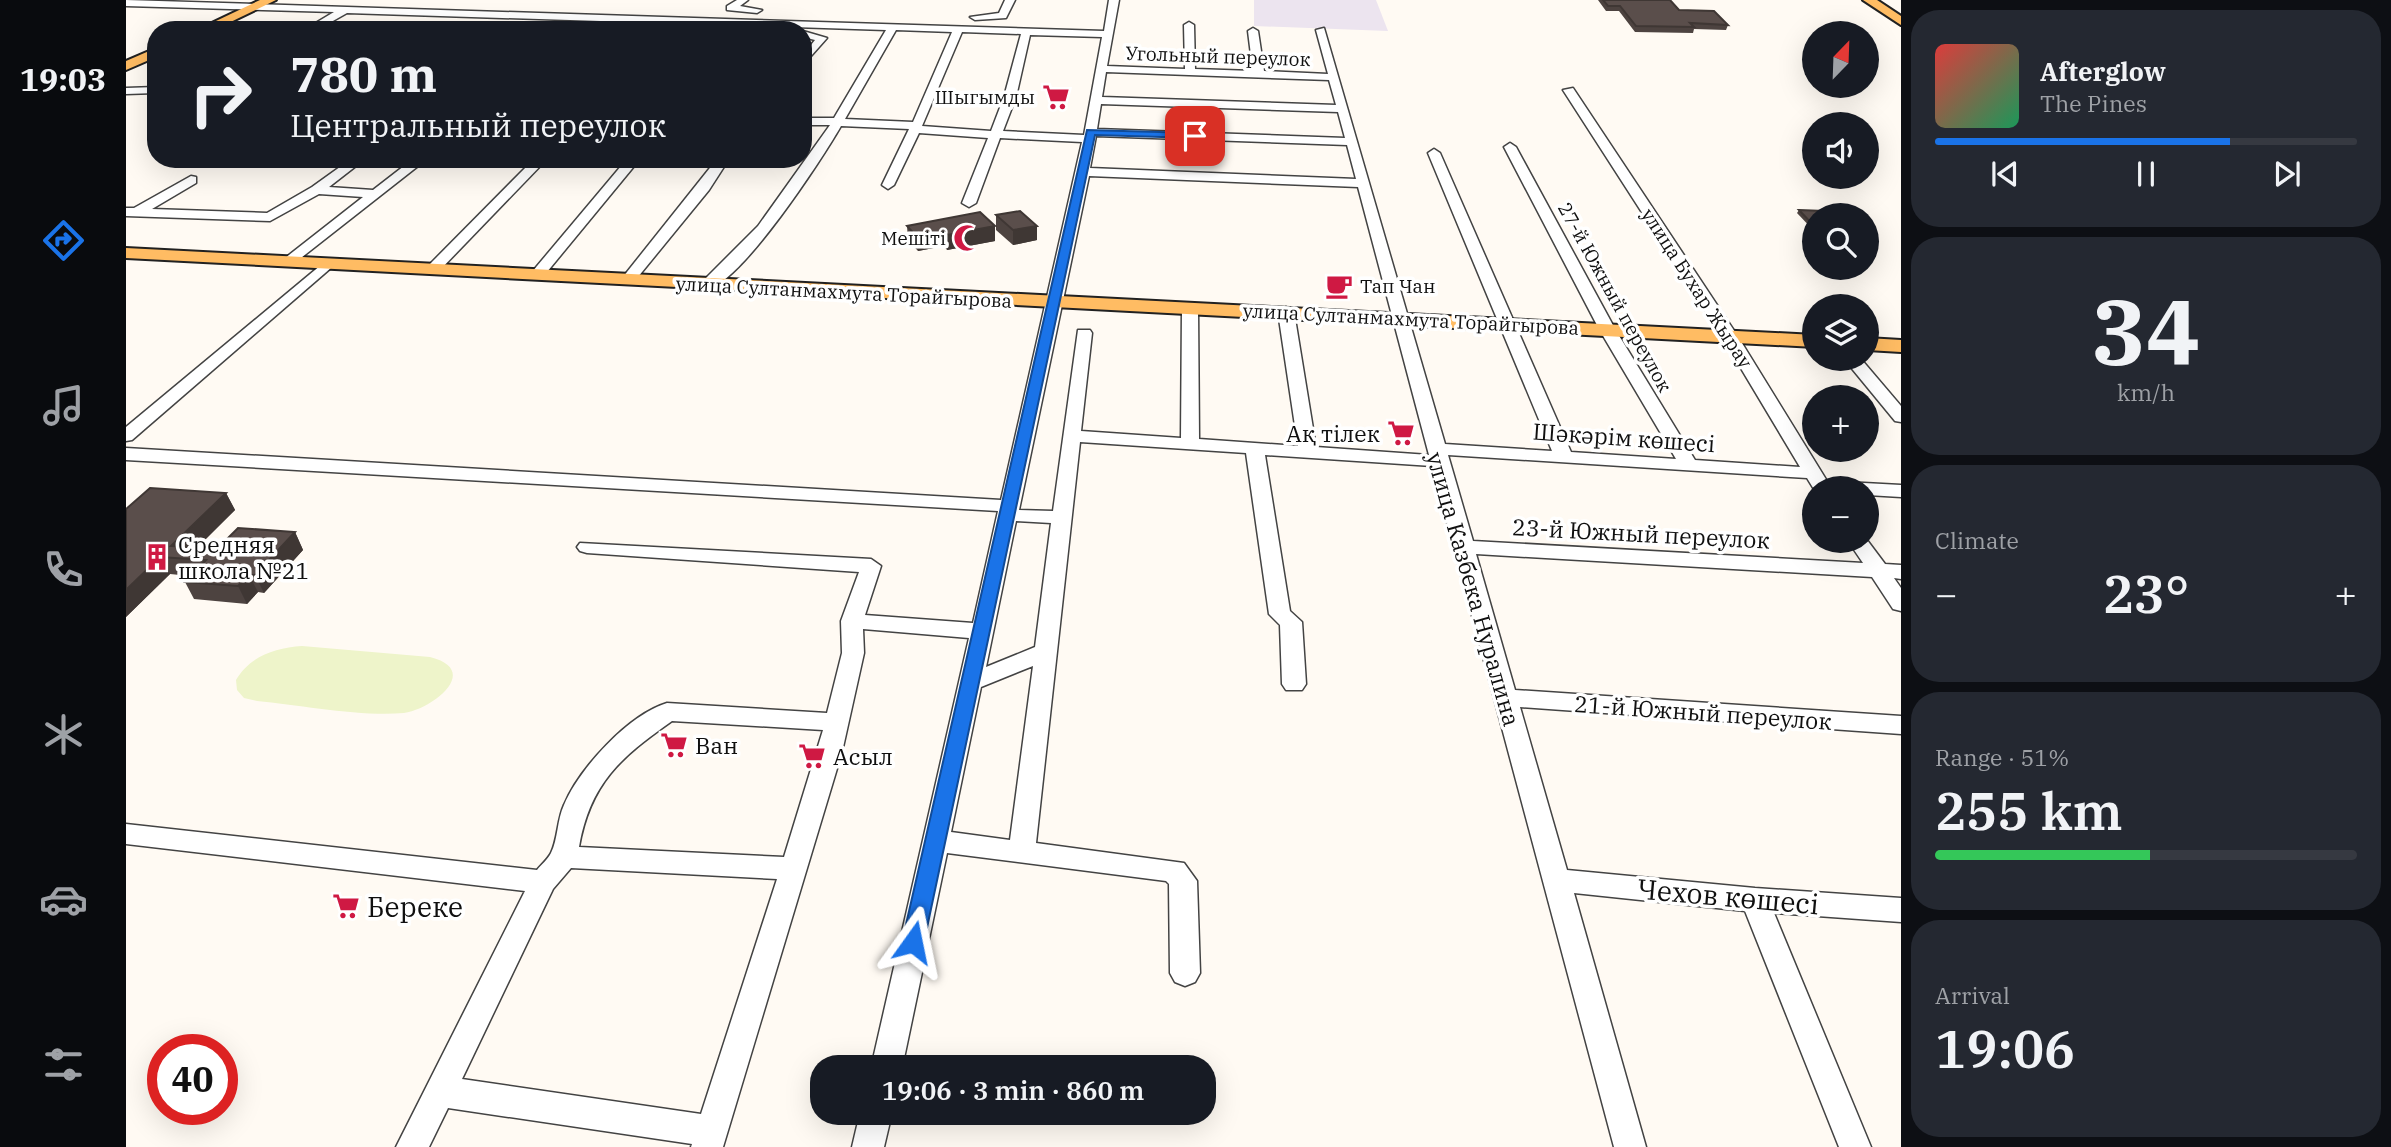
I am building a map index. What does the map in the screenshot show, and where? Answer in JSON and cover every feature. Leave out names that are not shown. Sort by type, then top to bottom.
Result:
[{"type":"main road","points":[[223,21],[270,0]]},
{"type":"main road","points":[[1869,0],[1901,12]]},
{"type":"main road","points":[[1890,6],[1901,5]]},
{"type":"main road","points":[[1890,6],[1901,21]]},
{"type":"main road","points":[[126,66],[147,56]]},
{"type":"main road","name":"улица Султанмахмута Торайгырова","points":[[126,253],[1053,303],[1399,317],[1802,340]]},
{"type":"main road","points":[[1879,345],[1901,346]]},
{"type":"street","points":[[743,0],[730,8],[773,10]]},
{"type":"street","points":[[812,28],[959,23],[1003,16],[1010,0]]},
{"type":"street","points":[[889,1055],[1006,510],[1083,172],[1114,0],[1107,0]]},
{"type":"street","points":[[126,2],[650,21]]},
{"type":"street","points":[[605,21],[624,6]]},
{"type":"street","points":[[326,21],[347,10]]},
{"type":"street","points":[[458,21],[469,14]]},
{"type":"street","points":[[959,23],[1026,32],[1107,34]]},
{"type":"street","points":[[888,185],[916,129],[959,23]]},
{"type":"street","points":[[1189,24],[1190,72]]},
{"type":"street","points":[[812,157],[893,27]]},
{"type":"street","name":"улица Казбека Нуралина","points":[[1321,30],[1436,455],[1630,1147]]},
{"type":"street","points":[[1253,31],[1259,75]]},
{"type":"street","points":[[969,203],[1010,97],[1026,32]]},
{"type":"street","points":[[812,36],[822,38],[812,51]]},
{"type":"street","name":"Угольный переулок","points":[[1101,69],[1334,77]]},
{"type":"street","name":"улица Бухар Жырау","points":[[1569,90],[1729,335],[1813,476]]},
{"type":"street","points":[[126,91],[147,91]]},
{"type":"street","points":[[1097,94],[1341,102]]},
{"type":"street","points":[[812,121],[907,124],[916,129],[995,135],[1352,142]]},
{"type":"street","name":"27-й Южный переулок","points":[[1510,147],[1607,328],[1689,465]]},
{"type":"street","points":[[1434,153],[1509,323],[1564,457]]},
{"type":"street","points":[[129,215],[270,218],[317,190],[347,168]]},
{"type":"street","points":[[286,262],[409,168]]},
{"type":"street","points":[[433,269],[532,168]]},
{"type":"street","points":[[537,275],[626,168]]},
{"type":"street","points":[[628,280],[705,187],[717,168]]},
{"type":"street","points":[[708,284],[751,246],[804,168]]},
{"type":"street","points":[[1083,172],[1362,183]]},
{"type":"street","points":[[129,215],[191,180]]},
{"type":"street","points":[[317,190],[376,194]]},
{"type":"street","points":[[126,436],[327,264]]},
{"type":"street","points":[[1190,308],[1190,444]]},
{"type":"street","points":[[1286,312],[1308,453]]},
{"type":"street","points":[[1022,851],[1084,333]]},
{"type":"street","points":[[1862,371],[1901,417]]},
{"type":"street","name":"Шәкәрім көшесі","points":[[1071,436],[1308,453],[1564,457],[1689,465],[1802,480]]},
{"type":"street","points":[[1255,449],[1280,614],[1291,622],[1294,684]]},
{"type":"street","points":[[126,454],[1006,510],[1064,517]]},
{"type":"street","points":[[1879,490],[1901,491]]},
{"type":"street","points":[[438,1091],[710,1139],[837,722],[853,653],[852,621],[871,569],[868,563],[587,547]]},
{"type":"street","name":"23-й Южный переулок","points":[[1462,547],[1901,572]]},
{"type":"street","points":[[1866,553],[1901,604]]},
{"type":"street","points":[[852,621],[980,631]]},
{"type":"street","points":[[969,683],[1047,651]]},
{"type":"street","name":"21-й Южный переулок","points":[[1504,698],[1901,725]]},
{"type":"street","points":[[412,1147],[542,882],[564,857],[569,823],[588,780],[621,748],[667,712],[837,722]]},
{"type":"street","points":[[126,834],[542,882]]},
{"type":"street","points":[[935,841],[1164,867],[1180,875],[1183,881],[1185,973]]},
{"type":"street","points":[[564,857],[794,869]]},
{"type":"street","name":"Чехов көшесі","points":[[1555,880],[1755,900],[1901,910]]},
{"type":"street","points":[[1755,900],[1855,1147]]},
{"type":"street","points":[[868,1147],[873,1125]]},
{"type":"shaded area","points":[[1254,0],[1376,0],[1388,31],[1254,26]]},
{"type":"green space","points":[[302,646],[430,657],[445,663],[452,671],[452,679],[439,697],[428,704],[404,713],[387,714],[257,701],[244,698],[237,690],[236,680],[256,659],[273,651]]},
{"type":"building","points":[[1603,0],[1670,0],[1679,10],[1714,11],[1728,25],[1690,23],[1694,27],[1636,26],[1620,6],[1608,6]]},
{"type":"building","points":[[1020,211],[1037,226],[1013,230],[996,215]]},
{"type":"building","points":[[980,212],[995,226],[947,235],[943,232],[917,237],[907,226]]},
{"type":"building","points":[[150,488],[226,493],[171,546],[216,550],[238,528],[295,532],[255,575],[249,575],[238,586],[185,582],[206,560],[160,557],[126,590],[126,509]]},
{"type":"place","name":"Шыгымды","points":[[1056,97]]},
{"type":"place","name":"Мешіті","points":[[967,238]]},
{"type":"place","name":"Тап Чан","points":[[1339,286]]},
{"type":"place","name":"Ақ тілек","points":[[1401,433]]},
{"type":"place","name":"Средняя школа №21","points":[[157,557]]},
{"type":"place","name":"Ван","points":[[674,745]]},
{"type":"place","name":"Асыл","points":[[812,756]]},
{"type":"place","name":"Береке","points":[[346,906]]},
{"type":"route","points":[[913,942],[1091,132],[1195,136]]}]
